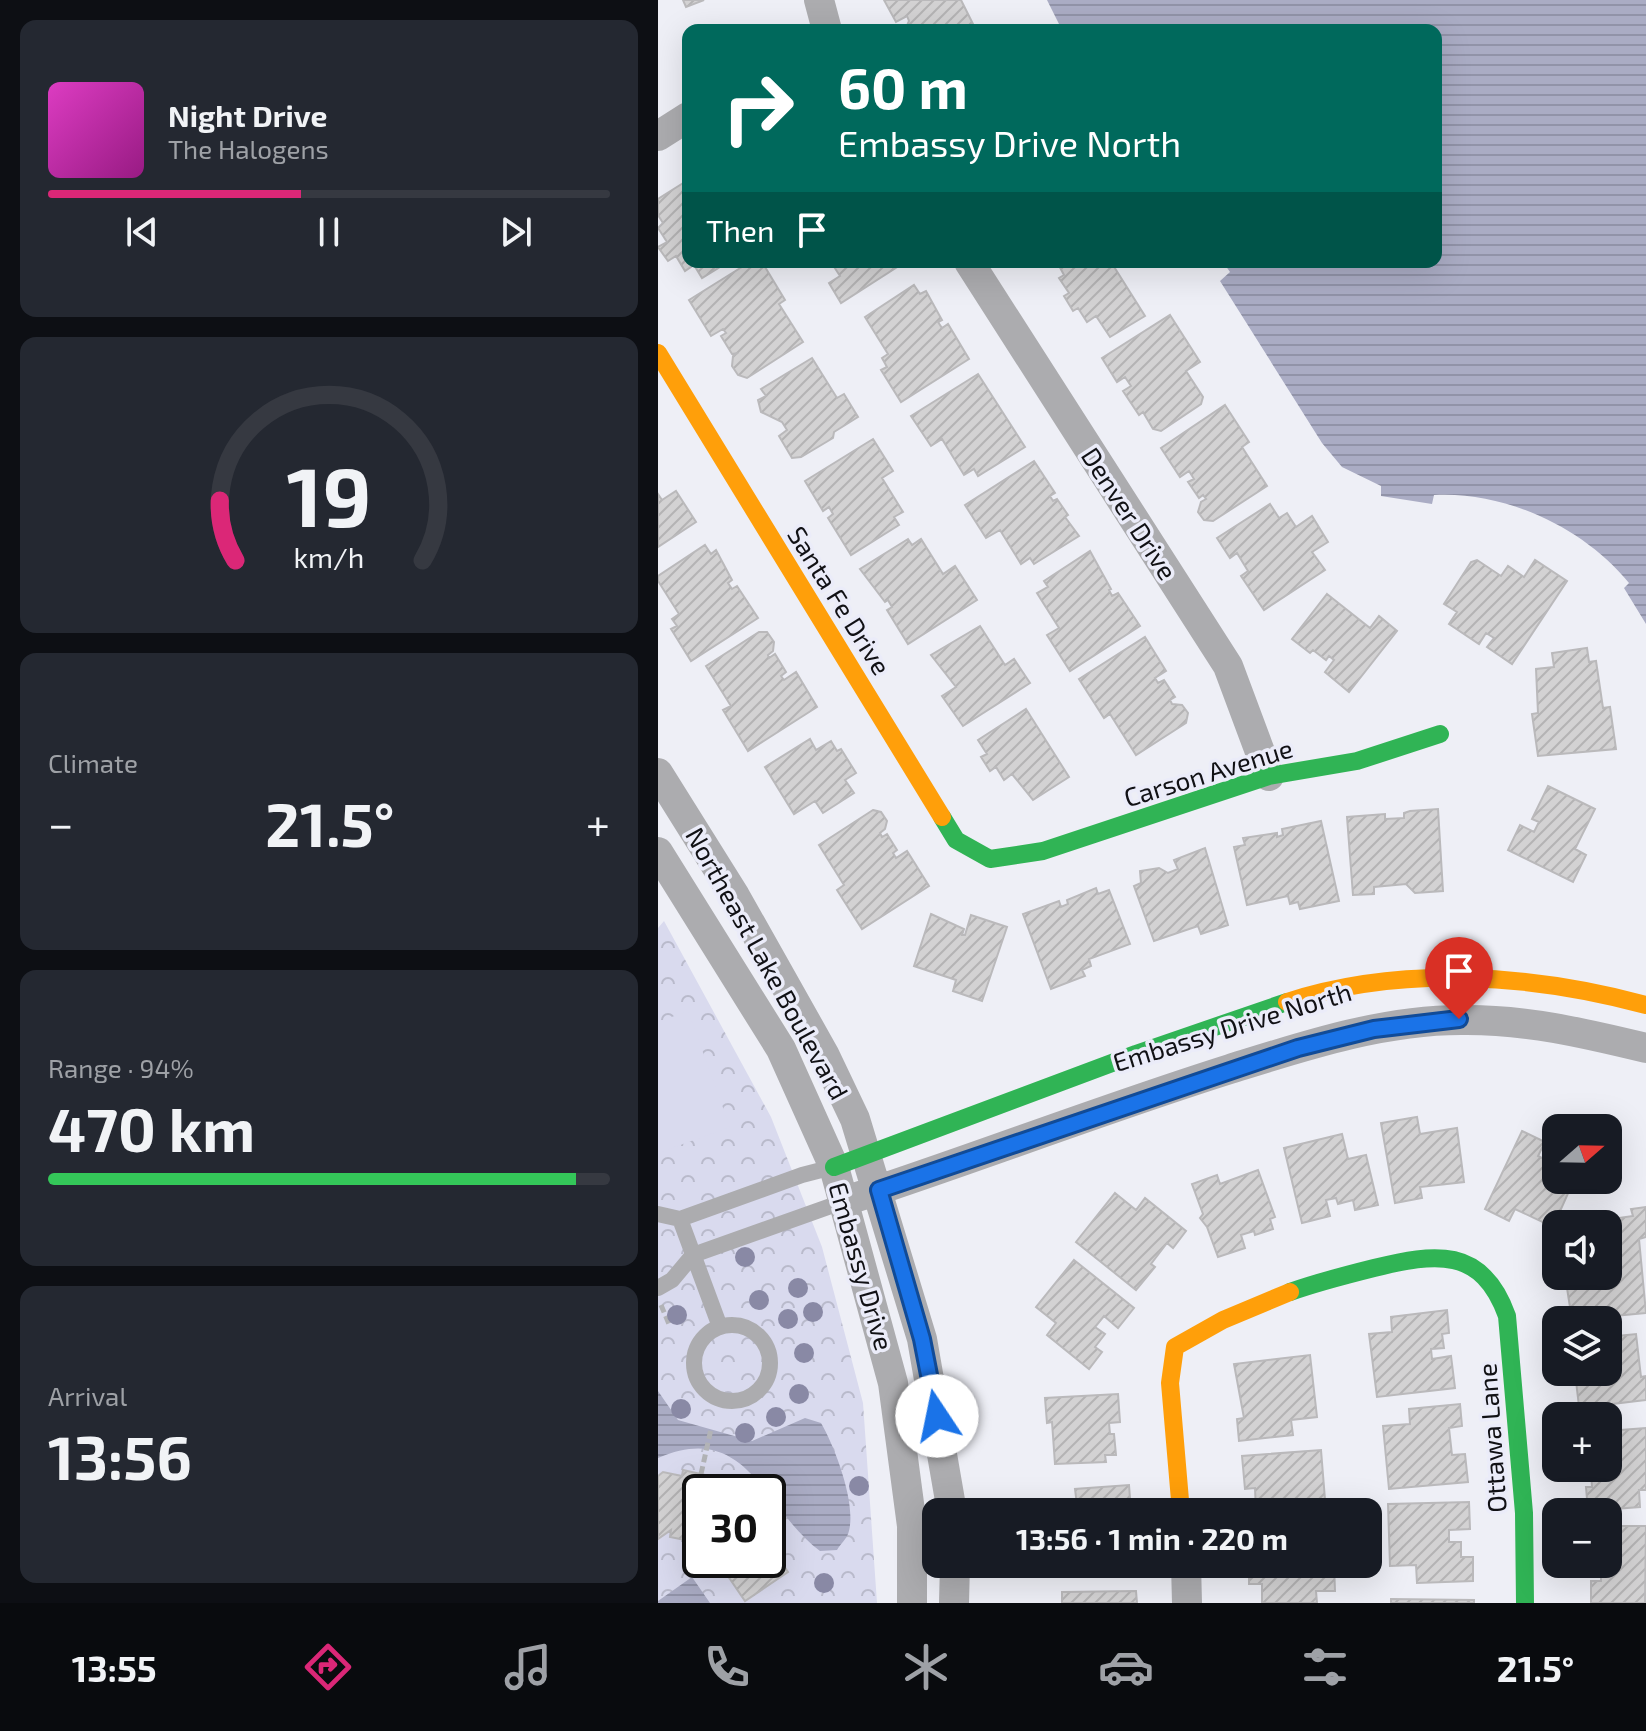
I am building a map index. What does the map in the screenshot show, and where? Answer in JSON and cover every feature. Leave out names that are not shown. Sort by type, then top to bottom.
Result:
[{"type":"street","points":[[819,0],[825,24]]},
{"type":"street","points":[[658,136],[682,121]]},
{"type":"street","name":"Denver Drive","points":[[973,268],[1228,666],[1269,776]]},
{"type":"street","name":"Santa Fe Drive","points":[[658,353],[956,840],[990,859]]},
{"type":"street","name":"Carson Avenue","points":[[990,859],[1043,851],[1269,776],[1357,761],[1440,734]]},
{"type":"street","name":"Northeast Lake Boulevard","points":[[658,773],[735,896],[824,1054],[869,1156]]},
{"type":"street","name":"Northeast Lake Boulevard","points":[[658,852],[781,1049],[834,1167]]},
{"type":"street","name":"Embassy Drive North","points":[[834,1167],[894,1150],[1161,1043],[1339,988],[1482,977],[1595,989],[1646,1005]]},
{"type":"street","name":"Embassy Drive North","points":[[845,1201],[1183,1084],[1298,1048],[1374,1029],[1459,1019],[1555,1026],[1646,1048]]},
{"type":"street","name":"Embassy Drive","points":[[869,1156],[922,1339],[950,1498]]},
{"type":"street","name":"Embassy Drive","points":[[834,1167],[893,1383],[912,1526],[912,1603]]},
{"type":"street","name":"Ottawa Lane","points":[[1180,1498],[1170,1383],[1175,1347],[1234,1314],[1315,1281],[1400,1262],[1449,1258],[1487,1275],[1501,1296],[1510,1335],[1524,1513],[1525,1603]]},
{"type":"street","points":[[954,1603],[955,1578]]},
{"type":"street","points":[[1186,1578],[1187,1603]]},
{"type":"lane","points":[[658,1214],[680,1219],[802,1175],[834,1167]]},
{"type":"lane","points":[[658,1288],[672,1280],[693,1255],[845,1201]]},
{"type":"lane","points":[[680,1219],[720,1327]]},
{"type":"lane","points":[[735,1325],[749,1329],[761,1338],[769,1351],[771,1366],[767,1381],[757,1393],[744,1400],[729,1402],[715,1398],[703,1389],[695,1376],[693,1360],[698,1346],[707,1334],[720,1327],[735,1325]]},
{"type":"path","points":[[658,1297],[669,1324]]},
{"type":"path","points":[[701,1474],[711,1429]]},
{"type":"green space","points":[[664,921],[771,1117],[822,1247],[863,1403],[877,1603],[658,1603],[658,928]]},
{"type":"green space","points":[[688,1011],[730,1127],[658,1153],[658,1022]]},
{"type":"shaded area","points":[[1047,0],[1646,0],[1646,624],[1624,588],[1629,583],[1611,563],[1590,545],[1542,517],[1489,499],[1461,495],[1434,495],[1432,504],[1381,496],[1381,486],[1342,467],[1322,443],[1220,281],[1230,272],[1227,268],[1442,268],[1442,24],[1059,24]]},
{"type":"shaded area","points":[[658,1391],[678,1420],[752,1441],[805,1418],[821,1423],[833,1447],[848,1493],[848,1534],[837,1550],[820,1551],[801,1534],[786,1516],[786,1474],[752,1474],[734,1459],[713,1450],[689,1449],[658,1458]]},
{"type":"shaded area","points":[[693,1578],[710,1603],[658,1603]]},
{"type":"building","points":[[683,0],[704,0],[686,7]]},
{"type":"building","points":[[884,0],[961,0],[973,24],[908,24],[907,16],[896,22]]},
{"type":"building","points":[[682,184],[682,266],[676,256],[668,261],[658,247],[667,242],[658,228],[663,223],[658,215],[658,199]]},
{"type":"building","points":[[696,268],[718,268],[702,278]]},
{"type":"building","points":[[740,268],[766,268],[785,300],[779,304],[803,342],[747,378],[738,375],[732,366],[733,356],[738,353],[732,354],[721,336],[726,333],[723,329],[711,336],[689,300]]},
{"type":"building","points":[[835,268],[896,268],[841,303],[829,283],[840,276]]},
{"type":"building","points":[[1060,268],[1115,268],[1145,316],[1110,337],[1096,316],[1087,322],[1078,308],[1073,311],[1064,296],[1069,293],[1059,278],[1064,275]]},
{"type":"building","points":[[914,285],[920,294],[926,291],[942,320],[938,322],[942,328],[948,324],[969,359],[901,402],[881,370],[887,367],[882,358],[888,354],[865,317]]},
{"type":"building","points":[[1170,315],[1200,362],[1186,371],[1203,397],[1201,404],[1161,431],[1153,429],[1143,412],[1139,415],[1123,391],[1131,386],[1125,377],[1117,382],[1102,358]]},
{"type":"building","points":[[812,358],[837,398],[844,394],[858,417],[834,432],[833,438],[801,457],[792,458],[779,436],[787,430],[782,422],[761,412],[758,400],[766,396],[761,389]]},
{"type":"building","points":[[978,374],[1025,447],[978,476],[974,469],[964,475],[942,439],[931,446],[911,416]]},
{"type":"building","points":[[1225,405],[1249,442],[1242,447],[1267,486],[1213,521],[1204,520],[1198,512],[1201,502],[1206,499],[1203,495],[1199,498],[1188,482],[1194,479],[1189,471],[1180,477],[1161,448]]},
{"type":"building","points":[[873,439],[893,471],[882,478],[903,512],[894,517],[899,525],[851,555],[828,518],[833,514],[829,507],[823,511],[805,481]]},
{"type":"building","points":[[1034,461],[1055,493],[1050,496],[1053,501],[1057,499],[1079,536],[1034,564],[1030,558],[1021,564],[1000,530],[986,538],[965,505]]},
{"type":"building","points":[[676,491],[696,522],[658,547],[658,494],[662,500]]},
{"type":"building","points":[[1270,504],[1279,518],[1287,513],[1296,527],[1312,516],[1328,542],[1312,552],[1325,570],[1264,610],[1241,576],[1248,571],[1237,553],[1230,558],[1217,538]]},
{"type":"building","points":[[908,539],[912,545],[921,539],[943,574],[955,566],[977,600],[908,644],[887,610],[892,607],[888,600],[885,602],[860,569]]},
{"type":"building","points":[[705,545],[711,554],[716,550],[732,580],[728,583],[732,589],[737,586],[758,618],[691,661],[671,629],[677,626],[672,619],[679,614],[658,581],[658,576]]},
{"type":"building","points":[[1090,551],[1112,596],[1118,593],[1140,626],[1070,671],[1047,635],[1059,628],[1037,593],[1048,587],[1044,581]]},
{"type":"building","points":[[1477,560],[1501,576],[1508,566],[1524,577],[1535,560],[1567,581],[1512,664],[1487,647],[1494,638],[1486,633],[1479,644],[1449,624],[1457,612],[1444,604],[1471,562]]},
{"type":"building","points":[[1327,594],[1370,628],[1379,616],[1397,631],[1349,692],[1325,672],[1334,660],[1329,656],[1326,660],[1313,650],[1310,653],[1292,639]]},
{"type":"building","points":[[980,626],[1005,665],[1014,659],[1030,683],[963,726],[942,696],[956,687],[931,655]]},
{"type":"building","points":[[759,632],[767,632],[774,642],[773,651],[768,655],[769,658],[775,654],[786,672],[781,676],[784,680],[796,672],[817,707],[748,751],[723,710],[731,706],[706,666]]},
{"type":"building","points":[[1145,637],[1166,671],[1155,678],[1158,683],[1164,680],[1175,697],[1170,700],[1172,704],[1182,705],[1188,713],[1186,723],[1136,755],[1110,714],[1104,718],[1079,679]]},
{"type":"building","points":[[1587,648],[1589,662],[1596,661],[1603,708],[1610,707],[1616,749],[1538,756],[1532,714],[1538,713],[1536,669],[1554,667],[1552,653]]},
{"type":"building","points":[[1026,709],[1069,777],[1033,800],[1012,774],[1004,780],[996,767],[990,771],[981,757],[987,754],[978,740]]},
{"type":"building","points":[[810,739],[816,750],[831,741],[837,751],[841,749],[856,773],[845,780],[854,793],[823,813],[815,801],[794,814],[765,767]]},
{"type":"building","points":[[1548,786],[1595,809],[1575,849],[1586,855],[1573,882],[1508,850],[1520,825],[1534,832],[1539,822],[1532,819]]},
{"type":"building","points":[[1438,809],[1443,891],[1415,893],[1406,884],[1374,887],[1374,894],[1353,895],[1347,817],[1385,814],[1385,819],[1404,818],[1404,813],[1410,811]]},
{"type":"building","points":[[873,810],[881,812],[887,821],[880,833],[882,837],[887,834],[897,850],[893,853],[896,858],[907,851],[929,886],[862,929],[837,890],[844,885],[819,845]]},
{"type":"building","points":[[1321,821],[1339,901],[1300,909],[1298,902],[1290,904],[1288,896],[1247,905],[1234,847],[1245,845],[1243,838],[1277,833],[1277,837],[1283,835],[1282,829]]},
{"type":"building","points":[[1205,848],[1228,925],[1201,934],[1198,926],[1154,941],[1134,886],[1141,883],[1140,871],[1159,868],[1168,873],[1178,869],[1174,860]]},
{"type":"building","points":[[1096,888],[1098,894],[1109,890],[1130,944],[1089,959],[1091,966],[1082,970],[1085,976],[1051,989],[1023,914],[1059,901],[1061,907],[1068,904],[1067,900]]},
{"type":"building","points":[[931,914],[964,929],[962,935],[965,935],[971,915],[1007,927],[982,1001],[953,991],[956,980],[914,966]]},
{"type":"building","points":[[1417,1117],[1420,1134],[1457,1128],[1464,1182],[1420,1187],[1422,1198],[1395,1203],[1381,1123]]},
{"type":"building","points":[[1522,1131],[1542,1141],[1538,1156],[1542,1158],[1542,1194],[1568,1194],[1561,1210],[1542,1210],[1542,1222],[1515,1209],[1509,1221],[1485,1209]]},
{"type":"building","points":[[1342,1134],[1348,1159],[1366,1155],[1378,1205],[1355,1210],[1353,1200],[1338,1204],[1336,1198],[1326,1200],[1330,1216],[1302,1223],[1284,1148]]},
{"type":"building","points":[[1258,1170],[1275,1217],[1270,1219],[1273,1229],[1255,1235],[1254,1231],[1241,1235],[1245,1248],[1218,1257],[1207,1227],[1200,1218],[1203,1214],[1192,1184],[1217,1175],[1220,1184]]},
{"type":"building","points":[[1115,1193],[1136,1210],[1145,1198],[1186,1231],[1173,1248],[1167,1243],[1151,1264],[1155,1267],[1136,1290],[1076,1242]]},
{"type":"building","points":[[1646,1207],[1646,1237],[1639,1239],[1646,1313],[1622,1315],[1622,1306],[1570,1306],[1567,1290],[1622,1290],[1622,1218],[1633,1216],[1631,1209]]},
{"type":"building","points":[[1074,1260],[1134,1308],[1118,1328],[1104,1316],[1095,1327],[1105,1334],[1095,1347],[1102,1352],[1089,1369],[1047,1335],[1056,1323],[1036,1307]]},
{"type":"building","points":[[1447,1310],[1449,1333],[1442,1334],[1444,1348],[1431,1349],[1432,1359],[1451,1356],[1455,1388],[1377,1397],[1369,1334],[1392,1332],[1391,1317]]},
{"type":"building","points":[[1636,1334],[1641,1377],[1646,1376],[1646,1400],[1578,1402],[1577,1386],[1622,1386],[1622,1336]]},
{"type":"building","points":[[1310,1355],[1317,1417],[1291,1420],[1293,1435],[1239,1441],[1237,1419],[1244,1418],[1234,1364]]},
{"type":"building","points":[[1118,1394],[1120,1422],[1109,1423],[1110,1434],[1114,1434],[1116,1455],[1105,1455],[1106,1462],[1055,1464],[1052,1422],[1047,1423],[1045,1398]]},
{"type":"building","points":[[1460,1404],[1462,1426],[1449,1428],[1452,1455],[1465,1454],[1468,1482],[1389,1489],[1383,1426],[1410,1424],[1409,1409]]},
{"type":"building","points":[[1646,1428],[1646,1490],[1639,1490],[1640,1507],[1622,1508],[1622,1498],[1587,1498],[1586,1487],[1592,1487],[1592,1482],[1622,1482],[1622,1430]]},
{"type":"building","points":[[1321,1450],[1325,1498],[1255,1498],[1255,1488],[1245,1489],[1242,1456]]},
{"type":"building","points":[[663,1472],[682,1476],[682,1539],[670,1537],[671,1530],[658,1539],[658,1476]]},
{"type":"building","points":[[1129,1485],[1130,1498],[1076,1498],[1075,1489]]},
{"type":"building","points":[[1469,1502],[1470,1529],[1449,1530],[1449,1542],[1461,1542],[1461,1557],[1473,1557],[1473,1581],[1417,1583],[1416,1565],[1390,1566],[1388,1504]]},
{"type":"building","points":[[1622,1526],[1646,1526],[1645,1603],[1591,1603],[1591,1581],[1601,1581],[1601,1578],[1622,1578]]},
{"type":"building","points":[[729,1578],[779,1578],[745,1601]]},
{"type":"building","points":[[1249,1578],[1335,1578],[1335,1591],[1316,1591],[1317,1603],[1262,1603],[1262,1584],[1249,1584]]},
{"type":"building","points":[[1136,1591],[1137,1603],[1062,1603],[1062,1592]]},
{"type":"building","points":[[1391,1599],[1474,1600],[1474,1603],[1391,1603]]},
{"type":"traffic: fast","points":[[942,817],[956,840],[990,859],[1043,851],[1269,776],[1357,761],[1440,734]]},
{"type":"traffic: fast","points":[[834,1167],[1136,1054],[1287,1002]]},
{"type":"traffic: fast","points":[[1290,1292],[1353,1273],[1436,1258],[1470,1266],[1497,1293],[1507,1316],[1524,1513],[1525,1603]]},
{"type":"traffic: slow","points":[[658,353],[942,817]]},
{"type":"traffic: slow","points":[[1287,1002],[1375,982],[1466,978],[1557,986],[1646,1005]]},
{"type":"traffic: slow","points":[[1180,1498],[1170,1383],[1175,1347],[1223,1320],[1290,1292]]},
{"type":"route","points":[[937,1416],[922,1339],[879,1190],[1183,1084],[1298,1048],[1374,1029],[1459,1019]]}]
